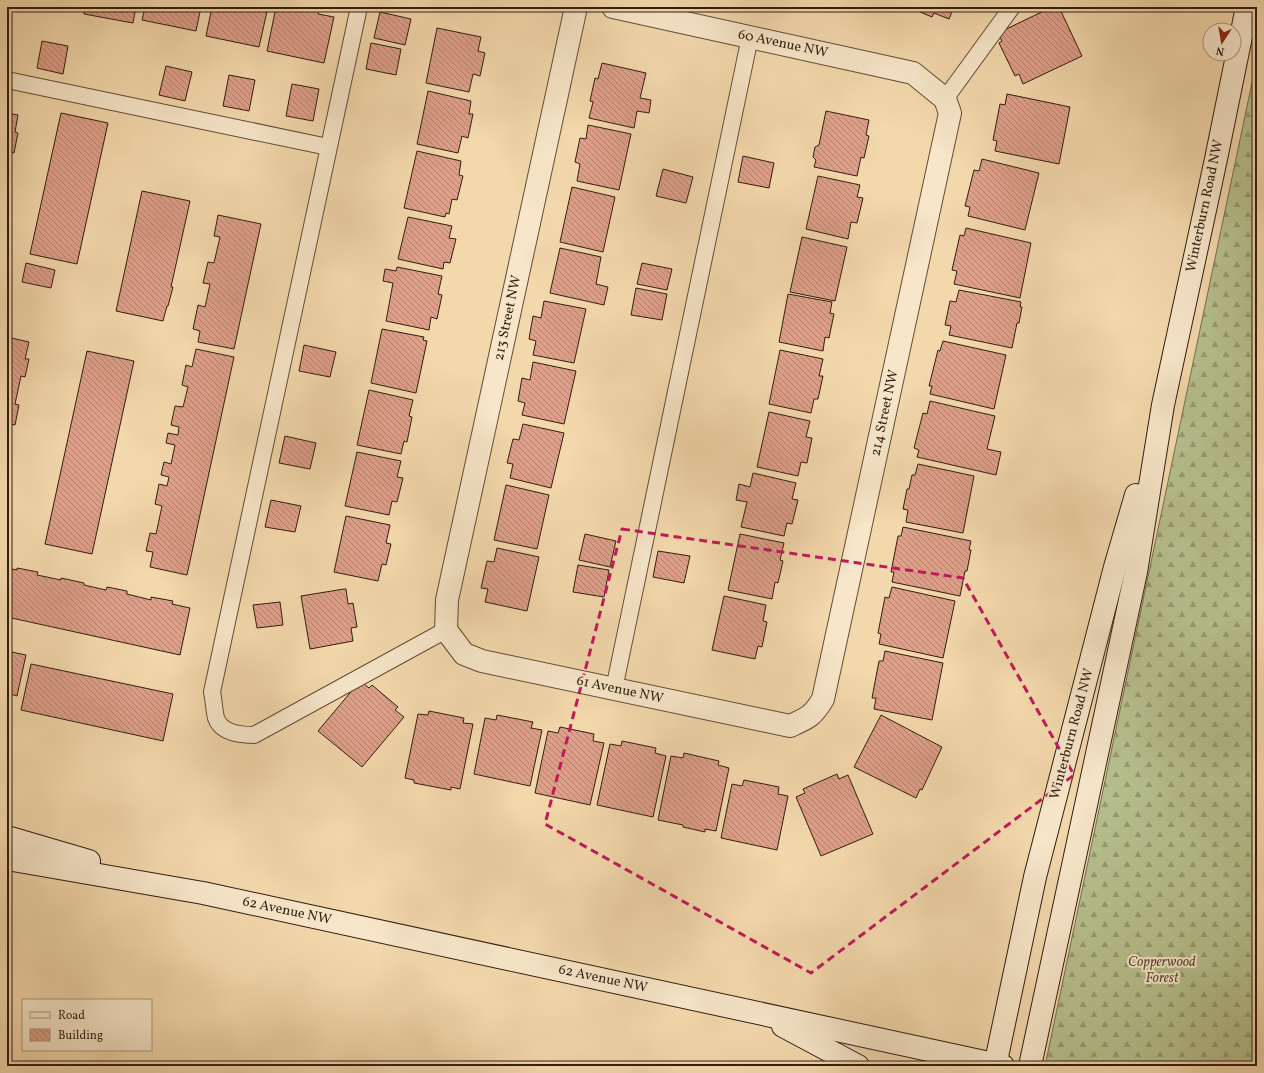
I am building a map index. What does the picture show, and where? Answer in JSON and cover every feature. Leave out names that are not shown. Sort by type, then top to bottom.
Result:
[{"type":"main road","name":"213 Street NW","points":[[446,630],[447,600],[576,7]]},
{"type":"main road","name":"60 Avenue NW","points":[[613,7],[913,72],[945,99]]},
{"type":"main road","name":"Winterburn Road NW","points":[[1030,1066],[1136,572],[1162,405],[1216,159],[1247,7]]},
{"type":"main road","name":"214 Street NW","points":[[805,720],[816,711],[823,699],[950,113],[945,99]]},
{"type":"main road","name":"Winterburn Road NW","points":[[998,1065],[1035,877],[1115,568],[1162,405]]},
{"type":"main road","name":"61 Avenue NW","points":[[446,630],[464,654],[482,661],[790,726],[805,720]]},
{"type":"main road","name":"62 Avenue NW","points":[[7,837],[204,893]]},
{"type":"main road","name":"62 Avenue NW","points":[[7,859],[204,893],[998,1065]]},
{"type":"main road","points":[[761,1014],[858,1066]]},
{"type":"lane","points":[[359,7],[212,692],[217,720],[225,730],[242,735],[254,735],[446,630]]},
{"type":"lane","points":[[945,99],[1012,7]]},
{"type":"lane","points":[[614,689],[750,37]]},
{"type":"lane","points":[[7,80],[328,147]]},
{"type":"highlighted area","points":[[622,529],[963,578],[1074,775],[811,973],[545,824]]},
{"type":"green space","name":"Copperwood Forest","points":[[1257,59],[1257,1066],[1045,1066]]},
{"type":"building","points":[[55,7],[76,7],[75,11]]},
{"type":"building","points":[[85,7],[136,7],[133,23],[84,14]]},
{"type":"building","points":[[145,7],[201,7],[196,31],[142,20]]},
{"type":"building","points":[[212,7],[268,7],[259,47],[206,36]]},
{"type":"building","points":[[276,7],[294,9],[294,7],[310,7],[319,9],[318,14],[334,17],[324,63],[267,51]]},
{"type":"building","points":[[908,7],[954,7],[949,19],[934,13],[932,17]]},
{"type":"building","points":[[1052,7],[1059,7],[1082,56],[1023,84],[1019,74],[1015,76],[999,43],[1002,41],[998,33]]},
{"type":"building","points":[[380,12],[411,19],[405,45],[374,38]]},
{"type":"building","points":[[437,28],[481,37],[478,51],[485,53],[480,76],[473,74],[469,92],[426,83]]},
{"type":"building","points":[[42,41],[68,46],[63,74],[37,68]]},
{"type":"building","points":[[371,43],[401,49],[396,75],[366,69]]},
{"type":"building","points":[[602,63],[646,73],[640,98],[651,100],[649,113],[637,111],[634,128],[589,118],[593,102],[590,101],[595,78],[598,79]]},
{"type":"building","points":[[166,66],[192,72],[185,101],[159,95]]},
{"type":"building","points":[[229,75],[255,80],[249,111],[223,106]]},
{"type":"building","points":[[292,84],[319,89],[313,121],[286,116]]},
{"type":"building","points":[[428,91],[471,101],[469,114],[473,114],[468,138],[462,136],[458,153],[417,144]]},
{"type":"building","points":[[1007,94],[1070,107],[1059,164],[995,151],[997,141],[993,140],[1000,104],[1005,105]]},
{"type":"building","points":[[826,111],[869,120],[866,135],[869,136],[864,158],[861,157],[857,176],[814,167],[816,160],[813,157],[815,147],[819,145]]},
{"type":"building","points":[[7,113],[18,115],[15,132],[18,133],[14,153],[11,152],[7,168]]},
{"type":"building","points":[[61,113],[108,123],[77,264],[30,254]]},
{"type":"building","points":[[588,125],[631,134],[619,190],[577,181],[580,164],[575,162],[580,138],[586,139]]},
{"type":"building","points":[[417,151],[461,161],[459,175],[463,176],[457,200],[452,199],[449,214],[446,213],[445,217],[404,208]]},
{"type":"building","points":[[743,156],[774,163],[769,188],[738,182]]},
{"type":"building","points":[[982,159],[1039,173],[1025,230],[968,216],[970,207],[965,206],[974,170],[979,171]]},
{"type":"building","points":[[663,169],[693,177],[686,203],[656,196]]},
{"type":"building","points":[[818,176],[860,185],[857,197],[863,198],[857,223],[851,222],[848,239],[806,229]]},
{"type":"building","points":[[572,187],[615,197],[603,252],[560,242]]},
{"type":"building","points":[[142,191],[190,201],[171,287],[173,287],[163,321],[116,311]]},
{"type":"building","points":[[218,215],[261,224],[234,349],[198,342],[200,331],[193,329],[198,305],[205,307],[210,284],[203,283],[208,262],[214,263],[220,237],[214,236]]},
{"type":"building","points":[[408,217],[452,226],[449,238],[456,239],[450,263],[444,262],[443,269],[398,259]]},
{"type":"building","points":[[966,228],[1031,243],[1020,298],[954,284],[957,271],[952,270],[960,235],[964,236]]},
{"type":"building","points":[[802,237],[847,247],[835,301],[790,292]]},
{"type":"building","points":[[560,248],[601,257],[596,284],[608,287],[604,305],[550,293]]},
{"type":"building","points":[[26,263],[55,270],[51,288],[22,282]]},
{"type":"building","points":[[642,263],[672,269],[667,290],[637,284]]},
{"type":"building","points":[[397,267],[442,276],[438,294],[442,295],[437,319],[431,317],[429,330],[386,321],[393,283],[383,281],[385,269],[396,271]]},
{"type":"building","points":[[636,288],[667,294],[662,320],[631,315]]},
{"type":"building","points":[[959,290],[1021,302],[1020,307],[1022,307],[1019,323],[1017,323],[1012,348],[949,335],[951,326],[945,325],[950,301],[956,302]]},
{"type":"building","points":[[788,294],[832,302],[830,313],[834,314],[829,338],[825,337],[823,351],[779,342]]},
{"type":"building","points":[[544,301],[586,309],[574,363],[533,355],[536,341],[529,339],[533,316],[541,318]]},
{"type":"building","points":[[382,329],[424,337],[423,340],[427,341],[416,393],[371,383]]},
{"type":"building","points":[[7,337],[29,342],[25,359],[29,359],[25,377],[21,376],[15,404],[19,405],[15,425],[10,424],[7,439]]},
{"type":"building","points":[[943,341],[1006,355],[994,409],[930,394],[932,386],[929,386],[938,350],[940,351]]},
{"type":"building","points":[[304,345],[336,352],[330,377],[299,371]]},
{"type":"building","points":[[196,349],[234,357],[187,575],[150,567],[153,552],[146,551],[150,533],[156,534],[162,506],[155,504],[159,484],[167,486],[169,477],[161,475],[164,462],[171,464],[175,445],[166,443],[168,433],[178,435],[179,427],[171,425],[175,406],[183,407],[188,387],[182,385],[186,365],[192,367]]},
{"type":"building","points":[[780,350],[823,359],[819,376],[823,376],[818,399],[814,399],[811,413],[769,404]]},
{"type":"building","points":[[87,351],[134,361],[92,554],[45,544]]},
{"type":"building","points":[[533,362],[576,371],[564,424],[522,415],[525,403],[518,401],[522,378],[530,380]]},
{"type":"building","points":[[369,390],[413,400],[409,416],[412,417],[407,442],[404,441],[401,454],[357,445]]},
{"type":"building","points":[[930,401],[995,416],[987,449],[1001,452],[996,475],[917,457],[919,450],[914,448],[923,413],[927,414]]},
{"type":"building","points":[[769,412],[810,421],[806,437],[812,438],[807,463],[801,462],[798,476],[757,467]]},
{"type":"building","points":[[523,424],[564,433],[551,488],[510,478],[513,464],[507,463],[513,439],[519,440]]},
{"type":"building","points":[[285,436],[316,443],[310,469],[279,463]]},
{"type":"building","points":[[357,452],[401,461],[397,477],[403,478],[397,502],[392,501],[389,515],[345,506]]},
{"type":"building","points":[[918,464],[974,476],[963,533],[906,522],[908,510],[903,509],[907,489],[909,489],[912,475],[915,475]]},
{"type":"building","points":[[753,473],[796,483],[792,499],[798,500],[792,524],[787,523],[784,536],[741,527],[747,502],[736,500],[739,484],[750,487]]},
{"type":"building","points":[[506,485],[549,495],[537,549],[494,540]]},
{"type":"building","points":[[271,500],[301,506],[295,532],[265,527]]},
{"type":"building","points":[[346,516],[390,525],[386,543],[391,544],[386,565],[382,564],[378,581],[334,572]]},
{"type":"building","points":[[903,527],[971,541],[967,571],[965,571],[960,596],[892,582],[894,572],[891,572],[898,536],[901,536]]},
{"type":"building","points":[[585,534],[616,541],[610,567],[579,560]]},
{"type":"building","points":[[740,534],[784,543],[780,560],[783,561],[778,583],[775,582],[772,599],[728,590]]},
{"type":"building","points":[[497,548],[539,557],[527,611],[485,602],[488,589],[481,588],[487,561],[494,562]]},
{"type":"building","points":[[658,551],[690,556],[684,583],[653,577]]},
{"type":"building","points":[[578,565],[609,570],[604,597],[573,592]]},
{"type":"building","points":[[7,568],[17,570],[17,568],[38,572],[37,575],[84,583],[84,585],[106,590],[107,587],[127,591],[127,594],[151,600],[151,597],[173,601],[172,604],[190,608],[180,655],[7,617]]},
{"type":"building","points":[[892,587],[955,601],[943,658],[879,644],[881,634],[878,633],[885,597],[889,598]]},
{"type":"building","points":[[346,589],[348,604],[353,603],[357,627],[351,628],[353,641],[310,649],[301,596]]},
{"type":"building","points":[[724,596],[766,605],[763,621],[767,622],[762,647],[758,646],[755,659],[712,650]]},
{"type":"building","points":[[280,602],[283,625],[257,628],[253,605]]},
{"type":"building","points":[[7,651],[26,655],[17,696],[7,693]]},
{"type":"building","points":[[885,651],[943,663],[932,720],[874,709],[876,698],[872,698],[879,661],[883,661]]},
{"type":"building","points":[[31,664],[173,694],[163,741],[21,710]]},
{"type":"building","points":[[360,681],[369,688],[372,685],[398,707],[395,710],[404,717],[362,767],[318,731]]},
{"type":"building","points":[[429,711],[464,718],[463,723],[473,724],[460,789],[451,787],[451,790],[414,783],[414,780],[405,778],[418,714],[428,715]]},
{"type":"building","points":[[497,715],[533,722],[531,728],[542,730],[530,786],[474,774],[485,718],[496,720]]},
{"type":"building","points":[[881,715],[942,747],[922,790],[920,789],[916,798],[854,767]]},
{"type":"building","points":[[560,727],[594,734],[593,741],[604,743],[590,805],[535,793],[548,731],[558,733]]},
{"type":"building","points":[[622,741],[656,748],[655,753],[666,756],[653,817],[597,805],[610,744],[621,746]]},
{"type":"building","points":[[684,753],[719,761],[718,765],[729,768],[716,831],[705,829],[705,832],[683,827],[683,825],[658,820],[671,756],[683,758]]},
{"type":"building","points":[[837,774],[839,779],[848,775],[873,834],[821,856],[796,797],[805,793],[803,789]]},
{"type":"building","points":[[744,780],[779,787],[778,794],[788,796],[777,850],[721,838],[732,784],[742,786]]}]
